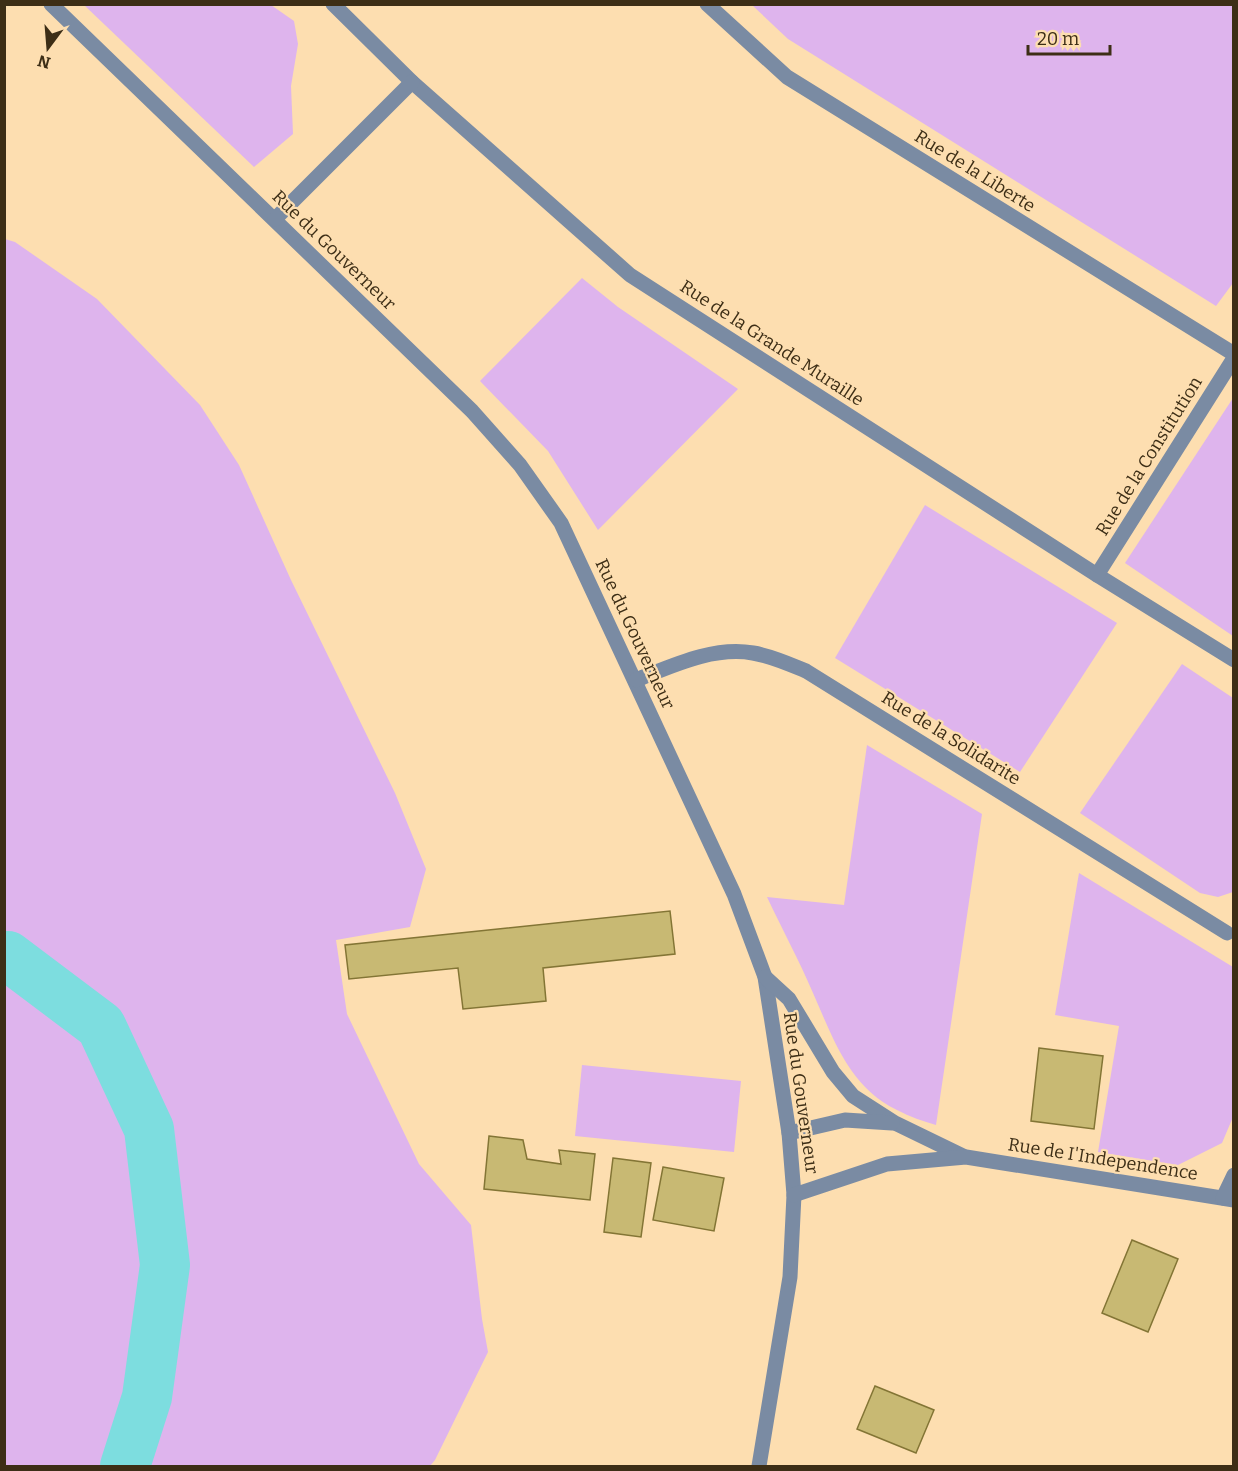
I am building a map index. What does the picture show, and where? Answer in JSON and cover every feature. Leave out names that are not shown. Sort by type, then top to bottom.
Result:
[{"type":"street","name":"Rue du Gouverneur","points":[[51,4],[472,411],[520,465],[561,523],[734,894],[765,977],[789,1133],[794,1195],[790,1277],[764,1465]]},
{"type":"street","name":"Rue de la Grande Muraille","points":[[333,4],[412,82],[630,275],[1233,660]]},
{"type":"street","name":"Rue de la Liberte","points":[[707,4],[787,77],[1233,356]]},
{"type":"street","points":[[275,219],[412,82]]},
{"type":"street","name":"Rue de la Constitution","points":[[1097,575],[1233,356]]},
{"type":"street","name":"Rue de la Solidarite","points":[[636,680],[680,662],[722,652],[751,652],[788,663],[806,671],[1227,933]]},
{"type":"street","points":[[765,977],[789,999],[833,1072],[853,1096],[895,1123],[966,1157]]},
{"type":"street","points":[[789,1133],[844,1120],[895,1123]]},
{"type":"street","points":[[794,1195],[887,1164],[966,1157]]},
{"type":"street","name":"Rue de I'Independence","points":[[966,1157],[1228,1199]]},
{"type":"street","points":[[1228,1199],[1233,1175]]},
{"type":"shaded area","points":[[84,5],[271,5],[294,21],[298,44],[291,86],[293,134],[254,167]]},
{"type":"shaded area","points":[[752,5],[1233,5],[1233,283],[1216,306],[788,39]]},
{"type":"shaded area","points":[[5,239],[15,242],[97,299],[200,405],[239,465],[291,580],[395,793],[426,869],[410,927],[336,940],[347,1014],[419,1164],[471,1225],[488,1352],[430,1466],[5,1466]]},
{"type":"shaded area","points":[[582,278],[618,307],[738,389],[598,530],[548,451],[480,381]]},
{"type":"shaded area","points":[[1233,398],[1233,636],[1125,563]]},
{"type":"shaded area","points":[[925,505],[1117,623],[1020,772],[835,658]]},
{"type":"shaded area","points":[[1182,664],[1233,698],[1233,892],[1218,897],[1200,893],[1080,813]]},
{"type":"shaded area","points":[[867,745],[982,814],[936,1125],[907,1115],[880,1100],[855,1075],[836,1044],[767,897],[844,905]]},
{"type":"shaded area","points":[[1079,873],[1233,967],[1233,1117],[1222,1143],[1178,1165],[1098,1152],[1119,1026],[1055,1015]]},
{"type":"shaded area","points":[[582,1065],[741,1081],[734,1152],[575,1136]]},
{"type":"building","points":[[670,911],[675,954],[543,968],[546,1001],[463,1009],[458,968],[349,979],[345,945]]},
{"type":"building","points":[[1039,1048],[1103,1056],[1094,1129],[1031,1121]]},
{"type":"building","points":[[489,1136],[523,1140],[527,1159],[561,1164],[559,1150],[595,1154],[590,1200],[484,1189]]},
{"type":"building","points":[[613,1158],[651,1163],[641,1237],[604,1232]]},
{"type":"building","points":[[663,1167],[724,1178],[714,1231],[653,1220]]},
{"type":"building","points":[[1132,1240],[1178,1259],[1148,1332],[1102,1313]]},
{"type":"building","points":[[875,1386],[934,1410],[916,1453],[857,1429]]},
{"type":"waterway","points":[[4,956],[8,956],[101,1026],[149,1129],[165,1265],[147,1397],[125,1466]]}]
